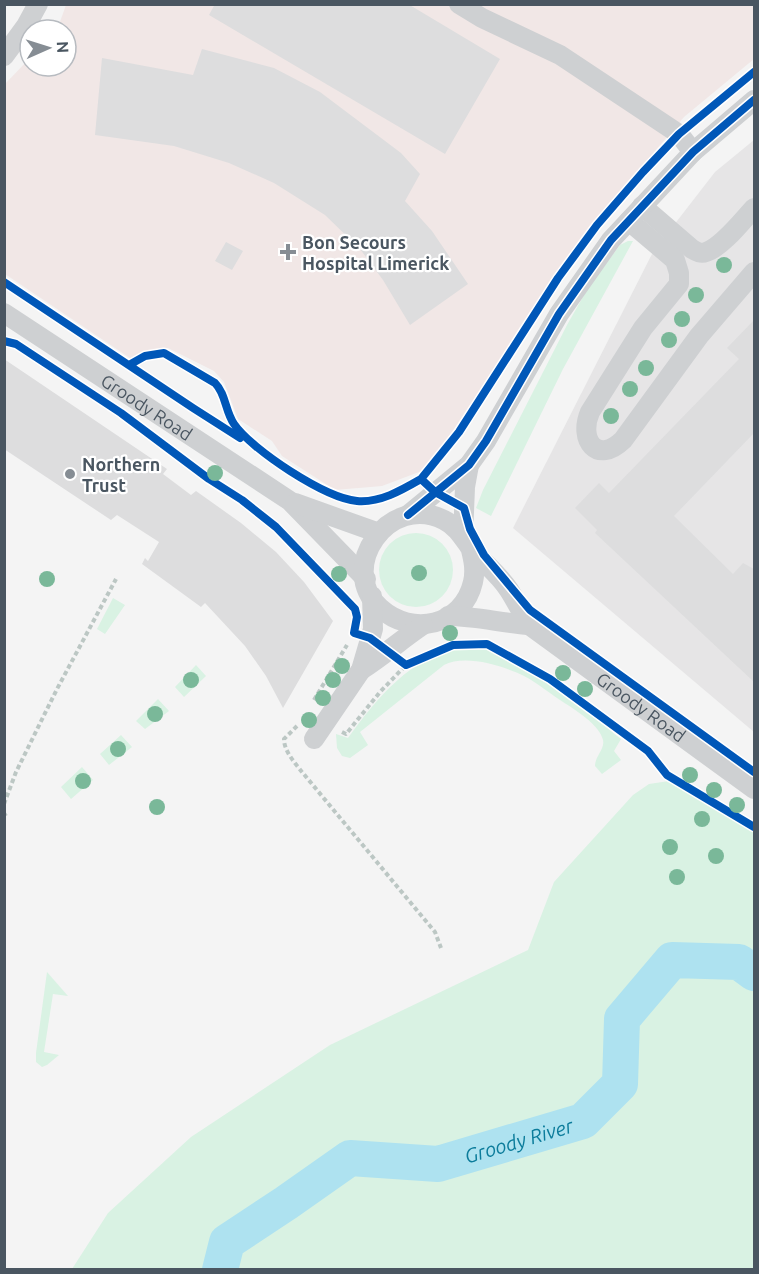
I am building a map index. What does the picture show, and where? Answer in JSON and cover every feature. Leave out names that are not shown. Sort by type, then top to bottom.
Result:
[{"type":"street","points":[[4,56],[26,26],[38,4]]},
{"type":"street","points":[[459,4],[482,18],[569,60],[679,134],[693,152]]},
{"type":"street","points":[[408,515],[469,465],[486,441],[559,314],[606,248],[693,152],[754,100]]},
{"type":"street","points":[[636,214],[699,253],[707,252],[718,245],[754,208]]},
{"type":"street","points":[[636,214],[675,260],[679,273],[679,284],[643,328],[590,412],[585,422],[585,434],[588,442],[596,449],[604,451],[614,448],[623,440],[699,336],[754,272]]},
{"type":"street","name":"Groody Road","points":[[4,313],[290,501]]},
{"type":"street","points":[[469,465],[465,487],[466,542],[508,589],[529,625]]},
{"type":"street","points":[[290,501],[378,533]]},
{"type":"street","points":[[290,501],[369,587],[373,629],[362,636],[361,670]]},
{"type":"street","points":[[426,514],[444,520],[459,531],[475,563],[473,581],[467,598],[456,611],[441,621],[423,625],[406,623],[389,616],[376,604],[364,570],[367,551],[378,533],[390,522],[408,515],[426,514]]},
{"type":"street","points":[[448,616],[469,616],[498,623],[529,625]]},
{"type":"street","points":[[314,739],[361,670],[393,655],[397,642],[423,625]]},
{"type":"street","name":"Groody Road","points":[[529,625],[754,789]]},
{"type":"path","points":[[4,804],[16,772],[116,579]]},
{"type":"path","points":[[309,710],[362,636]]},
{"type":"path","points":[[393,655],[406,665],[414,661]]},
{"type":"path","points":[[301,721],[284,739],[284,745],[290,755],[435,932],[441,948]]},
{"type":"shaded area","name":"Bon Secours Hospital Limerick","points":[[66,5],[754,5],[754,59],[684,117],[587,231],[427,469],[382,486],[335,490],[282,456],[272,441],[238,419],[224,382],[214,371],[168,348],[130,358],[5,274],[4,85],[18,70],[18,78],[78,78],[78,18],[61,18]]},
{"type":"shaded area","points":[[754,140],[754,732],[513,528],[653,252],[715,172]]},
{"type":"green space","points":[[633,241],[563,369],[491,516],[476,508],[483,490],[588,288],[620,245]]},
{"type":"green space","points":[[416,533],[437,539],[447,549],[453,570],[447,591],[437,601],[416,607],[395,601],[385,591],[379,570],[385,549],[395,539]]},
{"type":"green space","points":[[113,598],[125,605],[105,634],[97,629]]},
{"type":"green space","points":[[462,647],[482,647],[503,655],[539,675],[621,739],[614,751],[621,760],[602,774],[595,766],[603,740],[601,734],[586,718],[524,676],[495,665],[473,661],[444,665],[360,732],[368,745],[350,758],[342,756],[337,748],[336,734],[348,738],[383,694],[411,669],[427,659]]},
{"type":"green space","points":[[196,665],[206,676],[184,697],[175,687]]},
{"type":"green space","points":[[158,699],[169,711],[145,729],[136,721]]},
{"type":"green space","points":[[121,735],[132,747],[109,765],[100,754]]},
{"type":"green space","points":[[82,767],[93,780],[71,799],[61,787]]},
{"type":"green space","points":[[669,781],[754,828],[754,1269],[72,1269],[108,1213],[191,1137],[330,1045],[528,950],[554,882],[633,795],[649,784]]},
{"type":"green space","points":[[47,972],[68,996],[53,994],[44,1052],[59,1055],[42,1067],[36,1062],[36,1053]]},
{"type":"building","points":[[215,4],[408,4],[500,59],[445,154],[209,15]]},
{"type":"building","name":"Bon Secours Hospital Limerick","points":[[202,49],[274,68],[320,92],[401,153],[420,174],[405,201],[432,231],[468,284],[410,325],[383,280],[360,249],[325,215],[274,183],[229,163],[174,146],[95,135],[102,58],[193,75]]},
{"type":"building","points":[[226,242],[243,251],[232,270],[215,261]]},
{"type":"building","points":[[754,320],[754,433],[674,516],[733,574],[743,563],[754,569],[754,682],[595,533],[597,530],[575,508],[599,483],[609,493],[739,359],[727,348]]},
{"type":"building","points":[[4,359],[167,469],[163,474],[191,495],[196,491],[241,523],[276,552],[304,582],[333,621],[283,708],[266,676],[245,646],[205,603],[201,607],[142,564],[145,558],[148,561],[159,542],[117,515],[111,520],[4,449]]},
{"type":"waterway","name":"Groody River","points":[[220,1270],[227,1242],[350,1158],[438,1164],[583,1121],[620,1084],[622,1019],[672,960],[739,962],[754,973]]},
{"type":"cycle path","points":[[421,479],[459,432],[558,278],[597,225],[679,134],[754,72]]},
{"type":"cycle path","points":[[408,515],[469,465],[486,441],[559,314],[611,240],[693,152],[754,100]]},
{"type":"cycle path","points":[[4,282],[240,438]]},
{"type":"cycle path","points":[[4,341],[16,344],[121,413],[276,527],[355,609],[357,617],[354,633],[370,638],[406,665],[453,645],[487,644],[550,679],[648,751],[667,775],[754,827]]},
{"type":"cycle path","points":[[129,365],[145,356],[164,353],[215,383],[219,387],[234,424],[256,447],[290,471],[343,498],[357,501],[374,500],[421,479],[435,492],[464,508],[470,529],[484,555],[530,610],[754,772]]},
{"type":"place","name":"Bon Secours Hospital Limerick","points":[[288,252]]},
{"type":"place","name":"Northern Trust","points":[[70,474]]}]
